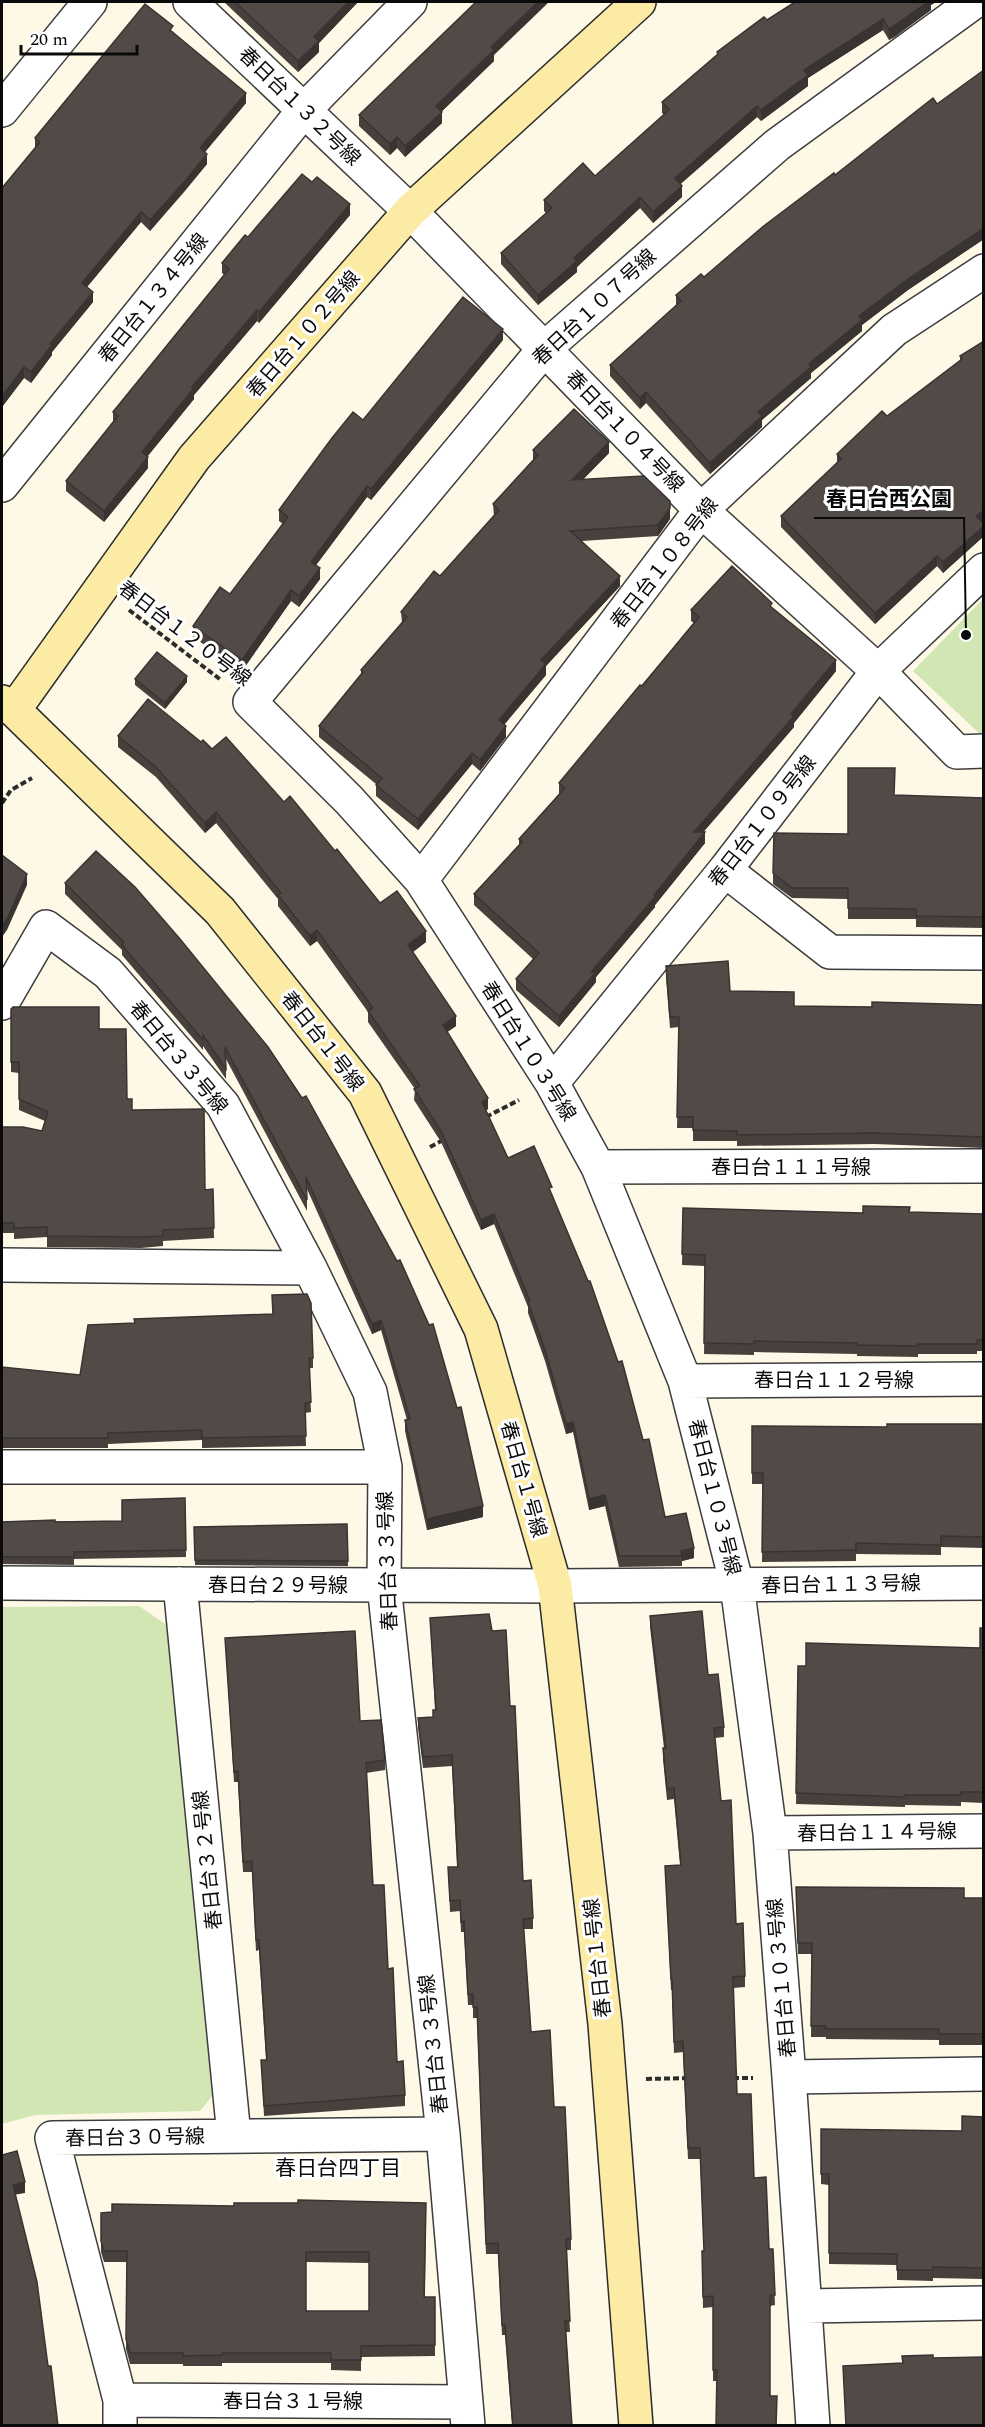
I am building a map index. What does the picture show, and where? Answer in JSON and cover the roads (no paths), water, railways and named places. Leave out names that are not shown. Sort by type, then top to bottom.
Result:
[{"type":"street","points":[[2,110],[90,2]]},
{"type":"street","name":"春日台１３２号線","points":[[190,2],[410,211]]},
{"type":"street","name":"春日台１３４号線","points":[[2,486],[304,110],[410,2]]},
{"type":"street","name":"春日台１０２号線","points":[[6,713],[102,588],[194,459],[410,211],[639,2]]},
{"type":"street","name":"春日台１０７号線","points":[[250,702],[545,348],[777,145],[974,2]]},
{"type":"street","name":"春日台１０４号線","points":[[410,211],[700,510],[878,671],[957,752],[984,751]]},
{"type":"street","name":"春日台１０８号線","points":[[421,880],[700,510],[894,330],[984,271]]},
{"type":"street","name":"春日台１０９号線","points":[[552,1083],[725,870],[878,671],[984,570]]},
{"type":"street","name":"春日台１０３号線","points":[[250,702],[349,800],[421,880],[552,1083],[598,1167],[685,1381],[737,1585],[770,1833],[813,2426]]},
{"type":"street","name":"春日台１号線","points":[[6,713],[220,911],[364,1093],[482,1329],[555,1586],[605,2024],[636,2426]]},
{"type":"street","points":[[725,870],[830,952],[984,953]]},
{"type":"street","name":"春日台３３号線","points":[[2,1003],[46,927],[108,973],[223,1105],[310,1268],[370,1392],[385,1467],[384,1585],[442,2134],[467,2414]]},
{"type":"street","name":"春日台１１１号線","points":[[598,1167],[984,1166]]},
{"type":"street","points":[[2,1265],[310,1268]]},
{"type":"street","name":"春日台１１２号線","points":[[685,1381],[984,1379]]},
{"type":"street","points":[[2,1467],[385,1467]]},
{"type":"street","name":"春日台２９号線","points":[[2,1583],[555,1586]]},
{"type":"street","name":"春日台１１３号線","points":[[555,1586],[984,1583]]},
{"type":"street","name":"春日台３２号線","points":[[180,1584],[234,2136]]},
{"type":"street","name":"春日台１１４号線","points":[[770,1833],[984,1831]]},
{"type":"street","points":[[789,2077],[984,2074]]},
{"type":"street","name":"春日台３０号線","points":[[120,2413],[52,2138],[442,2134]]},
{"type":"street","points":[[805,2306],[984,2303]]},
{"type":"street","name":"春日台３１号線","points":[[120,2413],[467,2414]]},
{"type":"place","name":"春日台西公園","points":[[966,635]]},
{"type":"district","name":"春日台四丁目","points":[[338,2168]]}]
